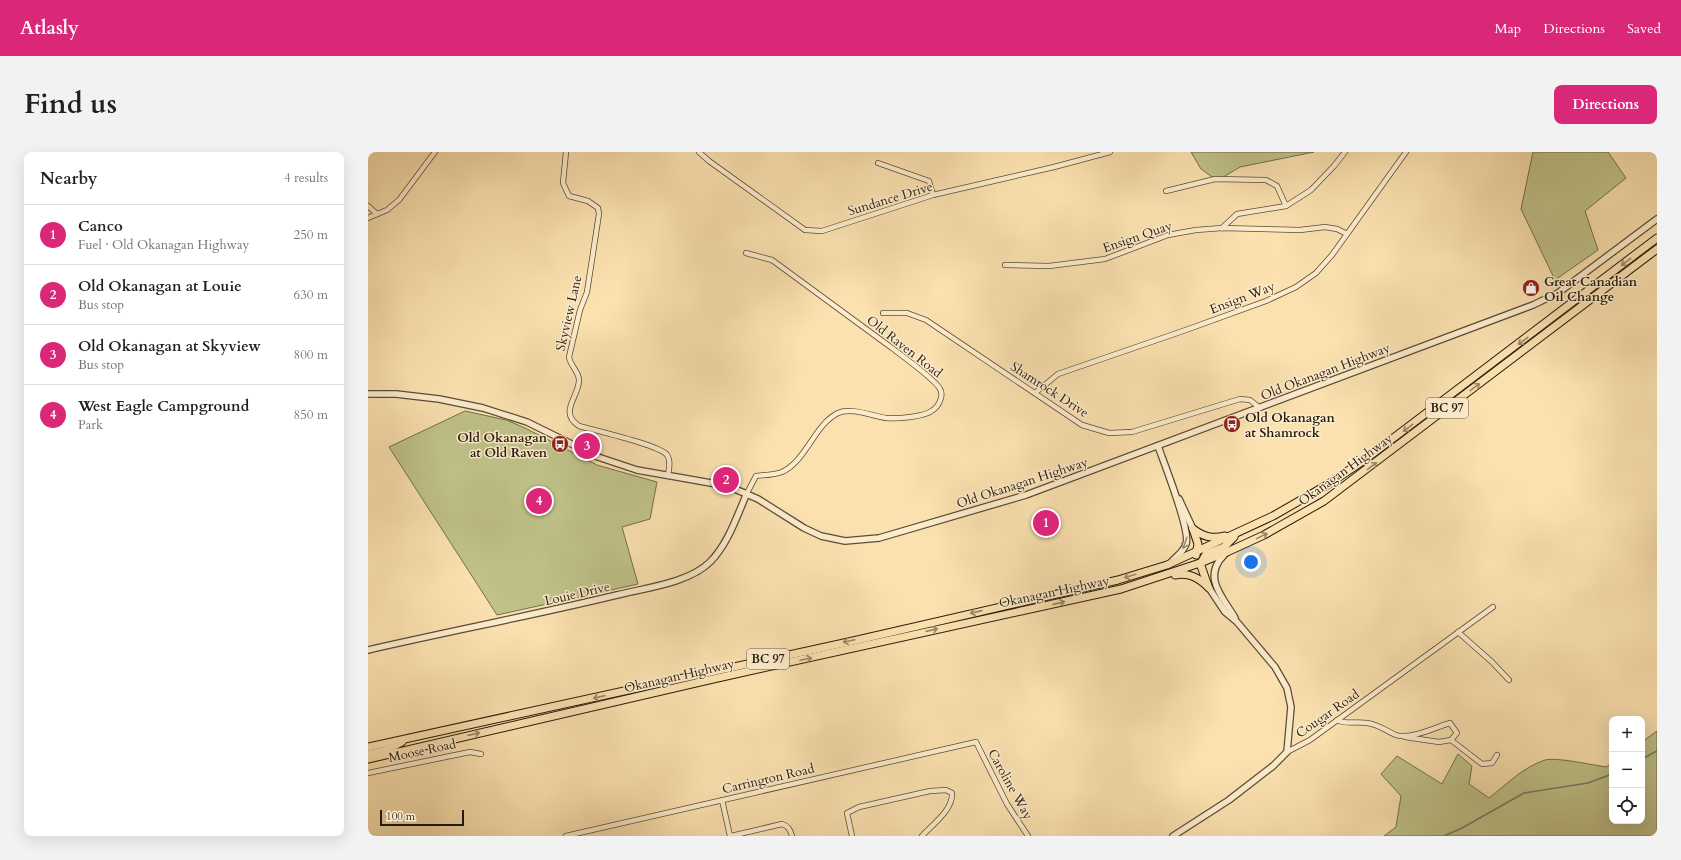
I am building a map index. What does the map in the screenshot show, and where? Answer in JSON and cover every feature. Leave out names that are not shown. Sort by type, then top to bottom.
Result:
[{"type":"highway","name":"Okanagan Highway","points":[[368,747],[553,708],[853,641],[1118,580],[1167,565],[1237,534],[1273,516],[1327,485],[1367,458],[1657,238]]},
{"type":"highway","name":"Okanagan Highway","points":[[368,759],[964,622],[1032,609],[1121,589],[1200,563],[1264,535],[1324,501],[1657,249]]},
{"type":"highway","points":[[1193,529],[1206,537],[1216,538],[1237,534]]},
{"type":"highway","points":[[1153,579],[1169,568],[1194,557],[1197,552],[1198,544],[1193,529]]},
{"type":"highway","points":[[1210,588],[1200,563],[1206,554],[1224,547],[1237,534]]},
{"type":"highway","points":[[1153,579],[1188,574],[1195,576],[1210,588]]},
{"type":"highway","points":[[368,754],[387,750],[415,736]]},
{"type":"street","points":[[368,218],[387,210],[399,200],[435,152]]},
{"type":"street","name":"Skyview Lane","points":[[566,152],[563,183],[569,196],[588,202],[598,208],[599,214],[587,292],[580,310],[569,357],[579,378],[578,389],[570,404],[571,418],[579,426],[636,441],[664,452],[669,460],[668,476]]},
{"type":"street","name":"Sundance Drive","points":[[699,152],[805,230],[822,231],[933,195],[1054,167],[1110,152]]},
{"type":"street","points":[[1222,228],[1237,214],[1286,206],[1310,190],[1334,166],[1345,152]]},
{"type":"street","name":"Ensign Way","points":[[1035,393],[1058,374],[1183,331],[1266,300],[1296,287],[1316,273],[1332,255],[1406,152]]},
{"type":"street","points":[[878,163],[929,181],[933,195]]},
{"type":"street","points":[[1166,191],[1215,179],[1266,180],[1277,186],[1286,206]]},
{"type":"street","points":[[368,206],[377,214]]},
{"type":"street","name":"Old Okanagan Highway","points":[[368,394],[396,394],[432,398],[483,408],[527,422],[598,457],[637,470],[728,486],[747,493],[804,528],[821,536],[845,541],[879,538],[1026,495],[1260,408],[1334,378],[1533,305],[1558,293],[1657,219]]},
{"type":"street","name":"Ensign Quay","points":[[1005,265],[1049,266],[1105,259],[1168,235],[1196,230],[1222,228],[1300,230],[1325,227],[1337,229],[1347,234]]},
{"type":"street","name":"Old Raven Road","points":[[746,253],[772,260],[911,362],[938,385],[942,391],[940,401],[934,410],[922,415],[888,418],[848,410],[839,413],[829,420],[789,468],[779,473],[756,476],[747,493]]},
{"type":"street","name":"Shamrock Drive","points":[[883,313],[907,313],[926,320],[1082,425],[1109,433],[1132,432],[1240,399],[1250,400],[1256,403],[1260,408]]},
{"type":"street","points":[[1158,446],[1175,493],[1186,528],[1187,537],[1186,544],[1179,555],[1167,565]]},
{"type":"street","name":"Louie Drive","points":[[368,650],[575,605],[670,582],[698,571],[710,562],[723,547],[747,493]]},
{"type":"street","points":[[1175,493],[1193,529]]},
{"type":"street","points":[[1227,552],[1215,568],[1216,587],[1237,622],[1276,667],[1287,688],[1291,707],[1287,752]]},
{"type":"street","points":[[1210,588],[1225,612],[1237,622]]},
{"type":"street","name":"Cougar Road","points":[[1173,836],[1229,800],[1273,766],[1287,752],[1310,740],[1493,607]]},
{"type":"street","points":[[1458,632],[1492,662],[1509,680]]},
{"type":"street","points":[[1337,720],[1342,723],[1374,724],[1396,735],[1405,737],[1439,742],[1451,740],[1457,733],[1450,723],[1405,737]]},
{"type":"street","points":[[1451,740],[1482,764],[1492,763],[1497,755]]},
{"type":"street","name":"Carrington Road","points":[[566,836],[976,742]]},
{"type":"street","name":"Caroline Way","points":[[976,742],[1007,804],[1028,836]]},
{"type":"street","name":"Moose Road","points":[[368,773],[470,752],[481,754]]},
{"type":"street","points":[[852,836],[847,813],[859,807],[930,791],[946,790],[952,793],[952,799],[948,808],[922,836]]},
{"type":"street","points":[[722,800],[730,836],[782,824],[787,826],[792,836]]},
{"type":"green space","points":[[1191,152],[1314,152],[1240,167],[1220,179],[1215,179],[1201,169]]},
{"type":"green space","points":[[1533,152],[1608,152],[1626,178],[1585,211],[1598,250],[1555,280],[1521,209]]},
{"type":"green space","points":[[465,411],[506,420],[525,428],[597,465],[657,482],[650,519],[622,527],[638,584],[497,615],[389,447]]},
{"type":"green space","points":[[1657,731],[1656,836],[1384,836],[1396,827],[1401,796],[1381,774],[1397,756],[1442,784],[1458,754],[1472,766],[1469,784],[1489,798],[1529,767],[1545,760],[1566,760],[1606,767],[1609,765],[1609,824],[1645,824],[1645,740]]},
{"type":"waterway","points":[[1645,757],[1657,751]]},
{"type":"waterway","points":[[1444,836],[1462,828],[1524,793],[1588,783],[1609,775]]},
{"type":"place","name":"Great Canadian Oil Change","points":[[1531,288]]},
{"type":"place","name":"Old Okanagan at Shamrock","points":[[1232,424]]},
{"type":"place","name":"Old Okanagan at Old Raven","points":[[560,444]]},
{"type":"place","name":"Old Okanagan at Skyview","points":[[587,446]]},
{"type":"place","name":"Old Okanagan at Louie","points":[[726,480]]},
{"type":"place","name":"West Eagle Campground","points":[[539,501]]},
{"type":"place","name":"Canco","points":[[1046,523]]}]
